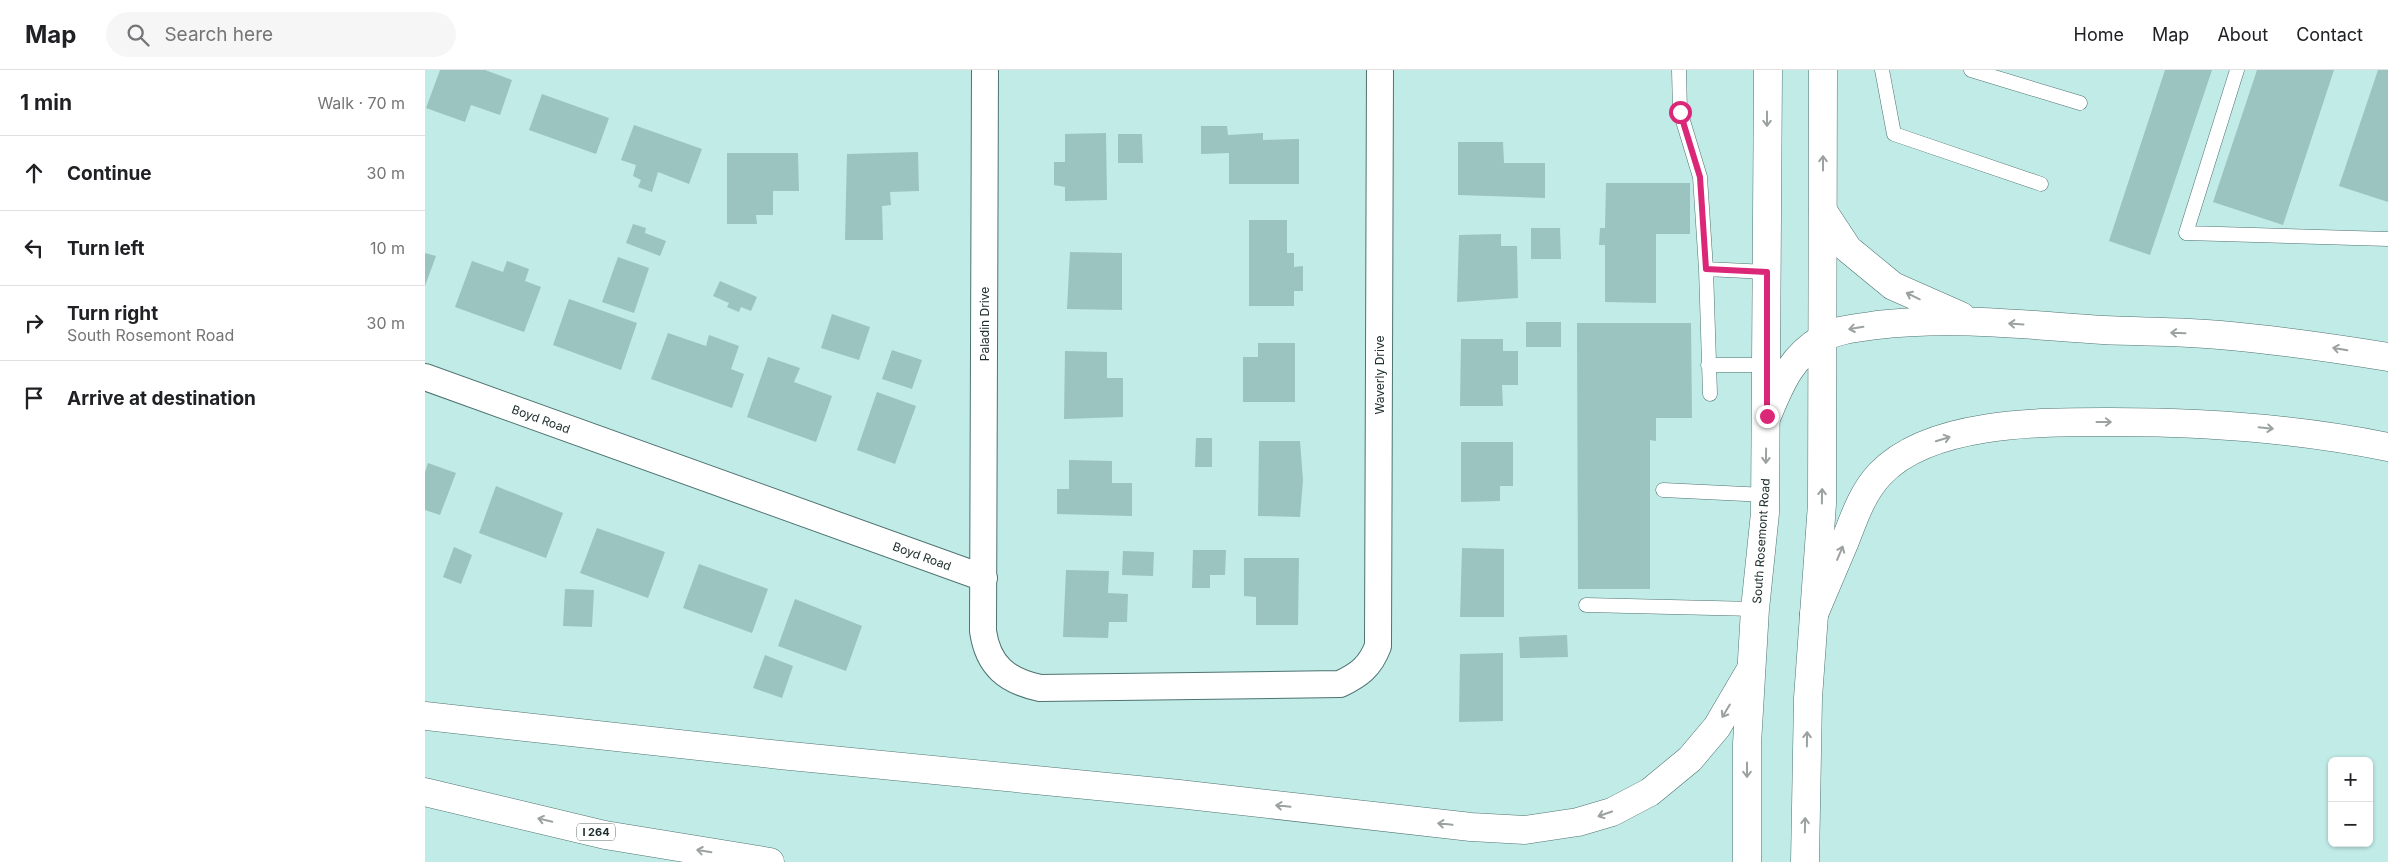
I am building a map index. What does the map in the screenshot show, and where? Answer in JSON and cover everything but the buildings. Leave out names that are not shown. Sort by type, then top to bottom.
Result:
[{"type":"main road","name":"South Rosemont Road","points":[[1747,862],[1747,744],[1755,608],[1766,495],[1768,70]]},
{"type":"main road","points":[[1805,862],[1808,698],[1822,504],[1824,337],[1823,70]]},
{"type":"main road","points":[[1823,211],[1848,248],[1893,286],[1923,301],[1974,321]]},
{"type":"main road","points":[[1767,416],[1787,371],[1801,354],[1824,337],[1850,329],[1912,321],[1974,321],[2103,330],[2219,335],[2327,347],[2388,357]]},
{"type":"main road","points":[[1814,614],[1862,499],[1876,480],[1909,451],[1944,438],[2005,426],[2067,422],[2189,422],[2267,428],[2345,438],[2388,447]]},
{"type":"main road","points":[[425,716],[780,755],[1188,795],[1471,827],[1525,830],[1578,822],[1612,812],[1650,792],[1690,759],[1711,733],[1751,669]]},
{"type":"main road","name":"I 264","points":[[425,792],[605,834],[770,862]]},
{"type":"street","name":"Paladin Drive","points":[[984,578],[985,70]]},
{"type":"street","name":"Waverly Drive","points":[[984,578],[985,643],[996,664],[1005,675],[1020,684],[1040,688],[1340,684],[1360,675],[1373,660],[1378,646],[1380,70]]},
{"type":"street","name":"Boyd Road","points":[[425,378],[984,578]]},
{"type":"lane","points":[[1679,70],[1680,112],[1700,177],[1706,269],[1710,394]]},
{"type":"lane","points":[[1882,70],[1894,134],[2041,184]]},
{"type":"lane","points":[[1971,70],[2079,103]]},
{"type":"lane","points":[[2237,70],[2186,233],[2388,238]]},
{"type":"lane","points":[[1706,269],[1767,272]]},
{"type":"lane","points":[[1708,366],[1767,365]]},
{"type":"lane","points":[[1663,490],[1766,495]]},
{"type":"lane","points":[[1587,605],[1755,608]]},
{"type":"route","points":[[1680,112],[1700,177],[1706,269],[1767,272],[1767,416]]}]
